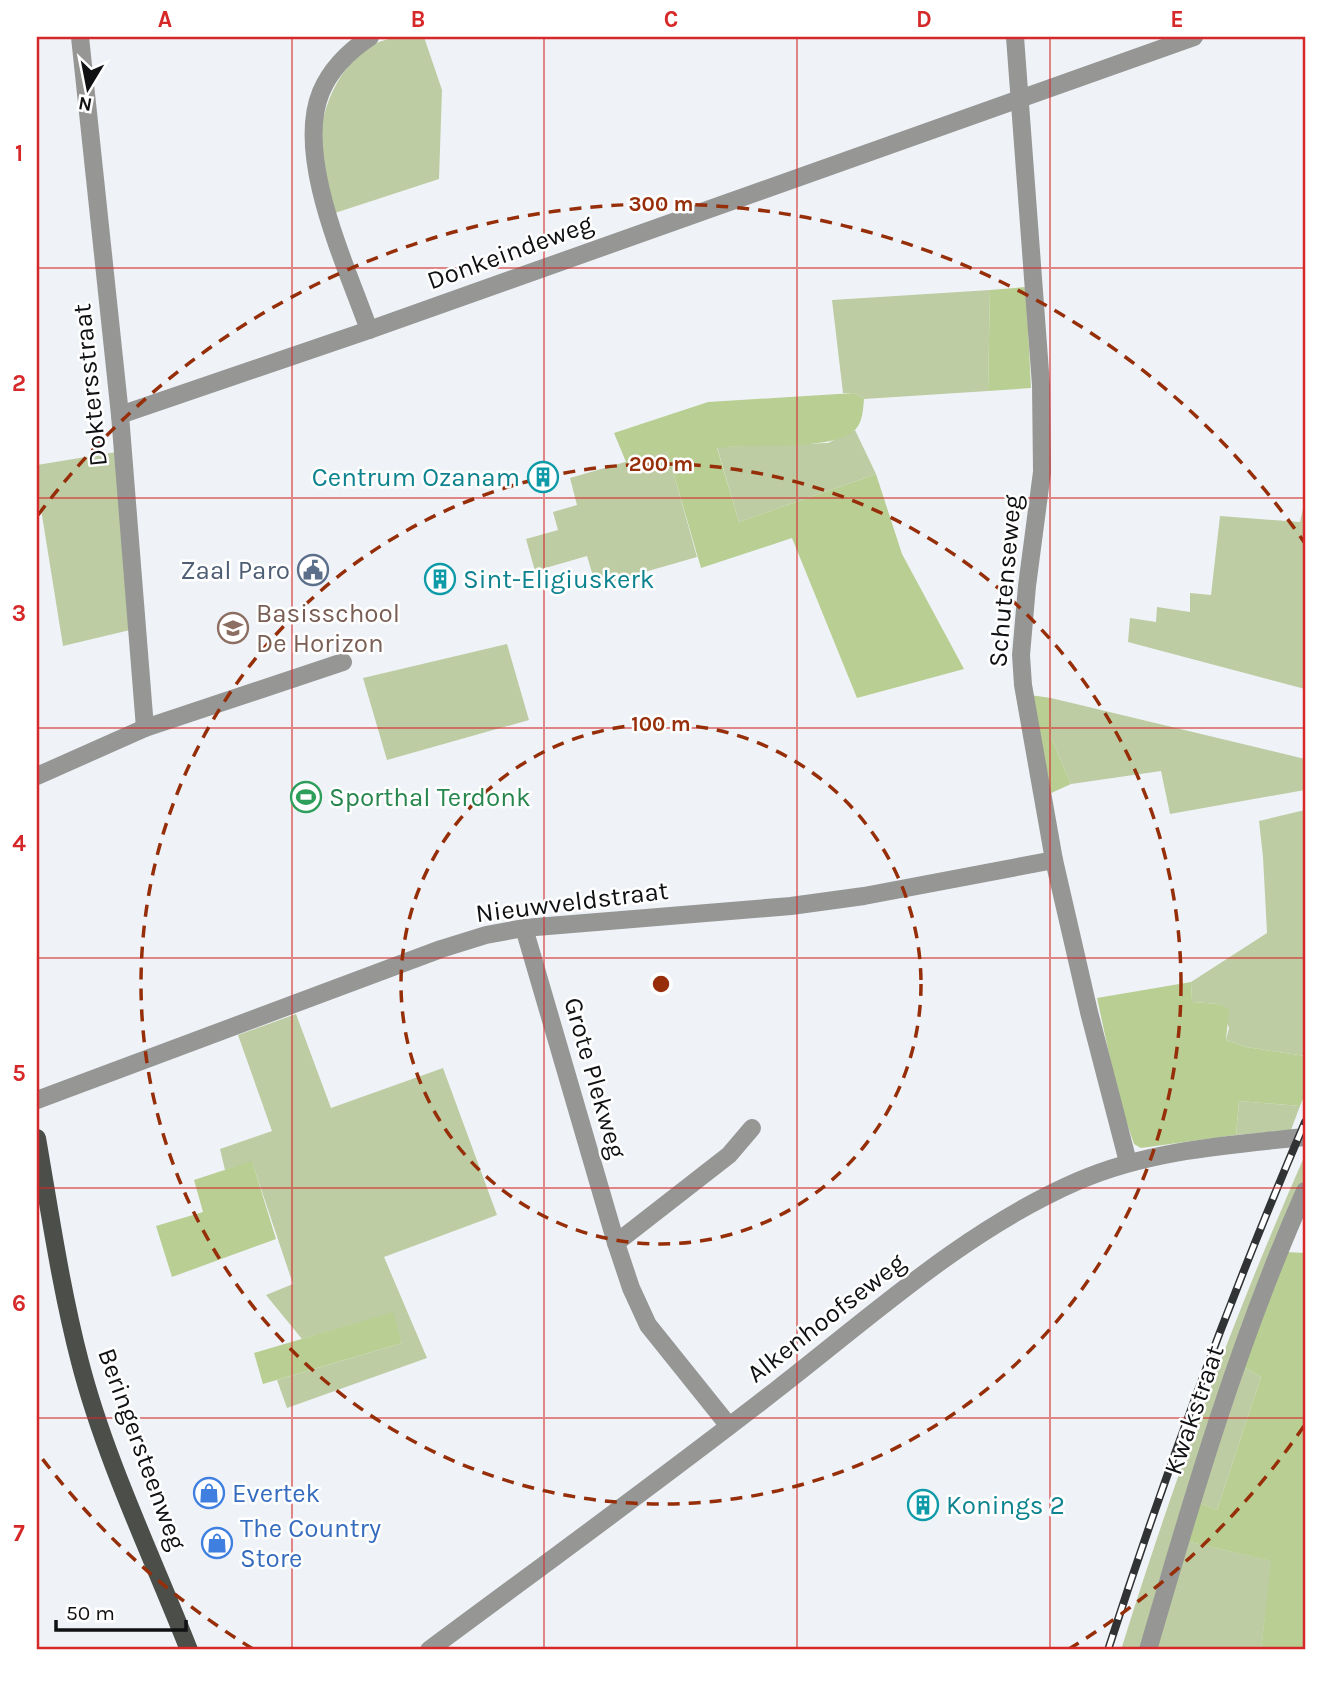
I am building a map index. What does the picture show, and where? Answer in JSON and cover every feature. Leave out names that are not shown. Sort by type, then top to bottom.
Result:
[{"type":"main road","name":"Beringersteenweg","points":[[37,1138],[80,1362],[97,1417],[189,1650]]},
{"type":"street","name":"Doktersstraat","points":[[80,37],[120,415],[145,728]]},
{"type":"street","points":[[369,330],[322,192],[313,146],[316,111],[330,74],[351,50],[370,37]]},
{"type":"street","name":"Schutenseweg","points":[[1015,37],[1041,386],[1042,472],[1027,586],[1021,655],[1023,685],[1054,859],[1089,1012],[1128,1162]]},
{"type":"street","name":"Donkeindeweg","points":[[120,415],[369,330],[1194,37]]},
{"type":"street","points":[[37,776],[145,728],[343,662]]},
{"type":"street","name":"Nieuwveldstraat","points":[[37,1100],[441,949],[486,935],[524,928],[791,906],[864,896],[1054,859]]},
{"type":"street","name":"Grote Plekweg","points":[[524,928],[615,1243],[631,1288],[648,1325],[729,1426]]},
{"type":"street","points":[[615,1243],[729,1155],[752,1128]]},
{"type":"street","name":"Alkenhoofseweg","points":[[429,1650],[729,1426],[898,1293],[973,1240],[1036,1201],[1079,1180],[1128,1162],[1174,1153],[1305,1137]]},
{"type":"street","name":"Kwakstraat","points":[[1148,1650],[1195,1488],[1228,1389],[1279,1249],[1305,1191]]},
{"type":"green space","points":[[394,37],[424,37],[442,90],[439,179],[335,213],[321,148],[327,106],[340,78],[358,55],[372,45]]},
{"type":"green space","points":[[1026,287],[1031,388],[988,391],[990,290]]},
{"type":"green space","points":[[990,290],[988,391],[864,399],[854,393],[843,393],[832,300]]},
{"type":"green space","points":[[854,393],[864,399],[862,415],[855,430],[844,437],[809,444],[717,448],[739,522],[876,474],[902,554],[964,669],[857,698],[792,538],[701,568],[667,451],[626,462],[614,433],[708,402]]},
{"type":"green space","points":[[855,430],[876,474],[739,522],[717,447],[828,443]]},
{"type":"green space","points":[[667,450],[697,557],[596,586],[587,556],[535,571],[526,539],[558,530],[553,512],[577,505],[570,478]]},
{"type":"green space","points":[[116,452],[130,630],[63,646],[41,509],[37,509],[37,465]]},
{"type":"green space","points":[[1305,499],[1305,689],[1128,642],[1130,618],[1156,622],[1157,607],[1190,612],[1190,593],[1211,595],[1220,516],[1300,522]]},
{"type":"green space","points":[[507,644],[529,720],[387,760],[363,678]]},
{"type":"green space","points":[[1030,695],[1051,698],[1050,735],[1071,784],[1049,794]]},
{"type":"green space","points":[[1051,698],[1305,759],[1305,790],[1170,814],[1161,771],[1071,784],[1050,735]]},
{"type":"green space","points":[[1305,810],[1305,1056],[1246,1047],[1226,1040],[1229,1028],[1220,1004],[1192,1002],[1191,982],[1267,933],[1259,821]]},
{"type":"green space","points":[[1191,982],[1192,1002],[1220,1004],[1229,1010],[1226,1040],[1246,1047],[1305,1056],[1305,1094],[1300,1106],[1239,1101],[1236,1135],[1141,1148],[1134,1144],[1119,1100],[1097,998]]},
{"type":"green space","points":[[296,1014],[331,1108],[443,1068],[497,1215],[384,1257],[427,1358],[287,1408],[277,1380],[402,1343],[392,1313],[302,1339],[266,1295],[293,1284],[252,1162],[225,1170],[220,1149],[272,1131],[238,1035]]},
{"type":"green space","points":[[1239,1101],[1300,1106],[1291,1130],[1236,1135]]},
{"type":"green space","points":[[1305,1155],[1305,1181],[1266,1269],[1190,1483],[1140,1650],[1121,1650],[1206,1400]]},
{"type":"green space","points":[[252,1161],[276,1239],[172,1277],[156,1226],[203,1212],[194,1180]]},
{"type":"green space","points":[[1286,1252],[1305,1253],[1304,1650],[1261,1650],[1271,1561],[1186,1541],[1197,1502],[1217,1510],[1261,1377],[1242,1366]]},
{"type":"green space","points":[[393,1312],[402,1343],[263,1384],[254,1353]]},
{"type":"green space","points":[[1242,1366],[1261,1377],[1217,1510],[1197,1502]]},
{"type":"green space","points":[[1186,1541],[1272,1561],[1261,1650],[1153,1650]]},
{"type":"railway","points":[[1108,1650],[1200,1384],[1305,1122]]},
{"type":"place","name":"Centrum Ozanam","points":[[543,477]]},
{"type":"place","name":"Zaal Paro","points":[[313,570]]},
{"type":"place","name":"Sint-Eligiuskerk","points":[[440,579]]},
{"type":"place","name":"Basisschool De Horizon","points":[[233,628]]},
{"type":"place","name":"Sporthal Terdonk","points":[[306,797]]},
{"type":"place","name":"Evertek","points":[[209,1493]]},
{"type":"place","name":"Konings 2","points":[[923,1505]]},
{"type":"place","name":"The Country Store","points":[[217,1543]]}]
